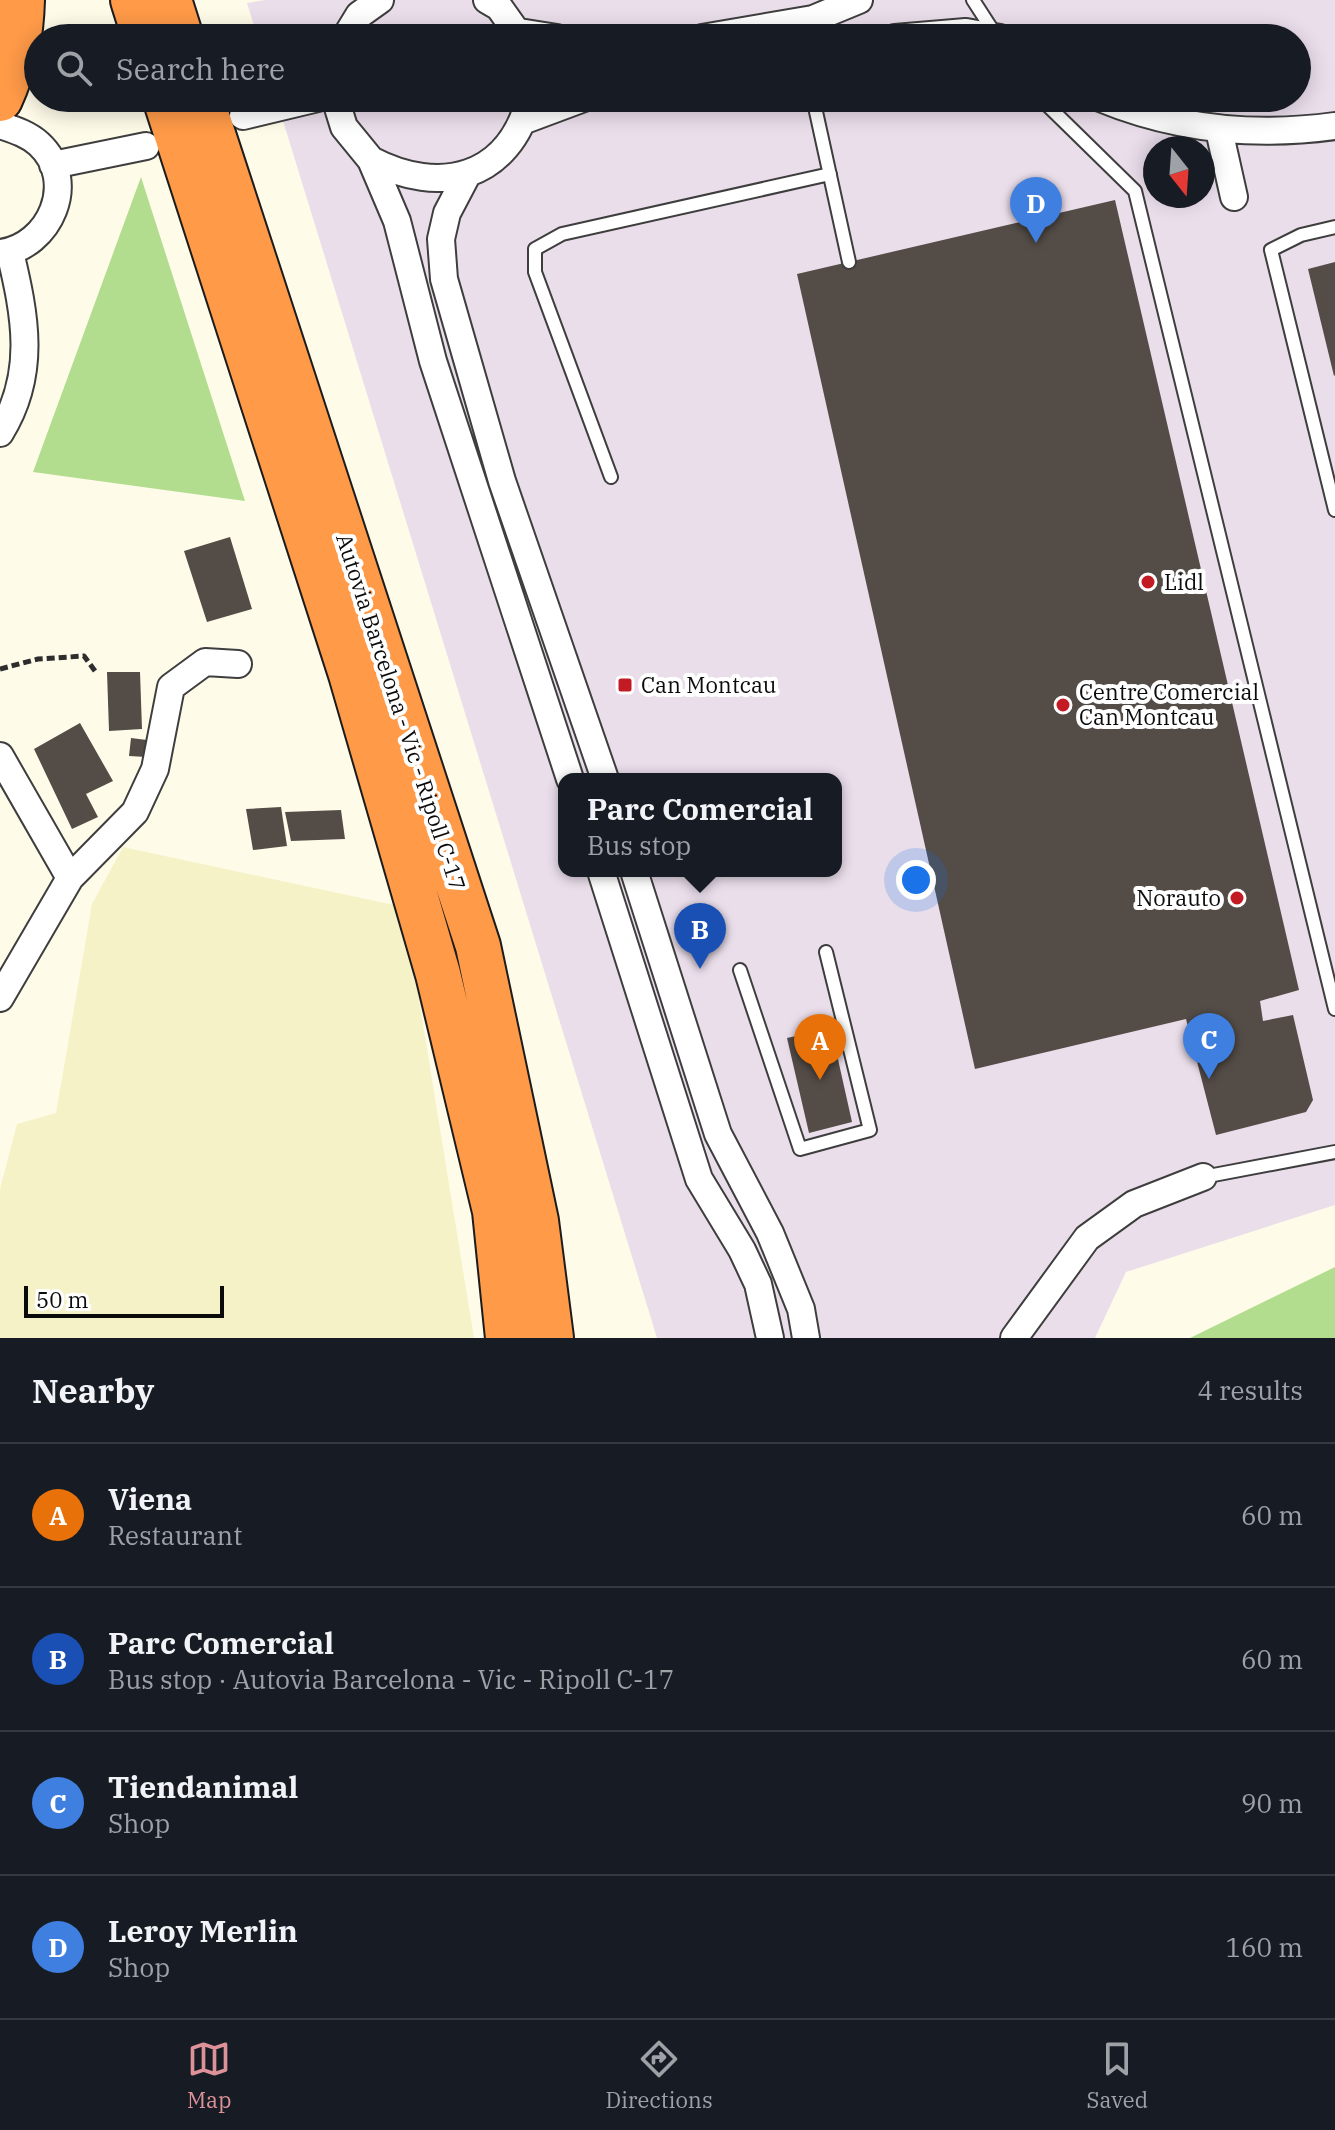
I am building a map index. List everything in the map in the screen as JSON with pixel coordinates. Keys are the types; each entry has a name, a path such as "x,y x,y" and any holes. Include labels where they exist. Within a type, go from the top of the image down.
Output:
{"highway":[{"path":"0,99 11,74 21,32 22,0"},
{"path":"133,0 141,24"},
{"path":"169,0 177,24"},
{"name":"Autovia Barcelona - Vic - Ripoll C-17","path":"170,112 351,674 438,974 495,1211 508,1338"},
{"name":"Autovia Barcelona - Vic - Ripoll C-17","path":"206,112 478,946 536,1221 551,1338"}],"street":[{"path":"354,24 359,15 380,0"},
{"path":"487,0 499,7 512,24"},
{"path":"784,24 813,19 859,0"},
{"path":"243,116 260,112"},
{"path":"339,112 344,127 371,160 397,221 433,361 568,773"},
{"path":"371,160 401,175 423,179 467,175 491,162 511,143 526,112"},
{"path":"1139,112 1167,122 1219,130 1335,126"},
{"path":"0,125 22,132 41,146 53,165 58,186 55,208 46,228 30,243 5,253 26,318 26,351 18,390 0,433"},
{"path":"1219,130 1234,197"},
{"path":"53,165 146,146"},
{"path":"467,175 447,213 441,239 444,279 502,481 603,773"},
{"path":"0,998 70,878 135,812 155,769 171,687 205,662 238,664"},
{"path":"0,756 70,878"},
{"path":"603,877 699,1179 758,1284 770,1338"},
{"path":"636,877 714,1123 775,1245 801,1309 806,1338"},
{"path":"1014,1338 1087,1238 1134,1204 1203,1177"}],"lane":[{"path":"973,0 990,24"},
{"path":"816,112 849,262"},
{"path":"1054,112 1135,191 1335,1009"},
{"path":"611,477 535,272 535,249 562,234 830,174"},
{"path":"1335,227 1301,235 1271,250 1335,510"},
{"path":"740,970 800,1149 870,1130 826,952"},
{"path":"1203,1177 1335,1152"}],"path":[{"path":"0,669 38,659 84,656 95,671"}],"shaded area":[{"path":"265,0 1335,0 1335,1205 1126,1272 1095,1338 657,1338 280,112 1311,112 1311,24 254,24 247,3"},
{"path":"123,847 394,905 411,950 474,1338 0,1338 0,1189 17,1124 56,1113 92,904"}],"green space":[{"path":"141,177 245,501 33,472"},
{"path":"1335,1267 1335,1338 1190,1338"}],"building":[{"name":"Centre Comercial Can Montcau","path":"1115,200 1299,990 1260,1001 1263,1021 1293,1015 1313,1100 1306,1112 1216,1135 1186,1019 975,1069 797,274"},
{"path":"1335,262 1335,375 1334,376 1308,269"},
{"path":"230,537 252,609 207,622 184,551"},
{"path":"107,672 140,672 142,729 109,731"},
{"path":"80,723 113,781 86,794 98,817 72,829 34,749"},
{"path":"131,738 147,740 146,757 129,756"},
{"path":"281,807 287,846 253,850 246,809"},
{"path":"341,810 345,839 291,841 285,812"},
{"path":"831,1028 852,1122 809,1133 787,1038"}],"place":[{"name":"Leroy Merlin","path":"1036,243"},
{"name":"Lidl","path":"1148,582"},
{"name":"Can Montcau","path":"625,685"},
{"name":"Centre Comercial Can Montcau","path":"1063,705"},
{"name":"Norauto","path":"1237,898"},
{"name":"Parc Comercial","path":"700,969"},
{"name":"Tiendanimal","path":"1209,1079"},
{"name":"Viena","path":"820,1080"}]}
